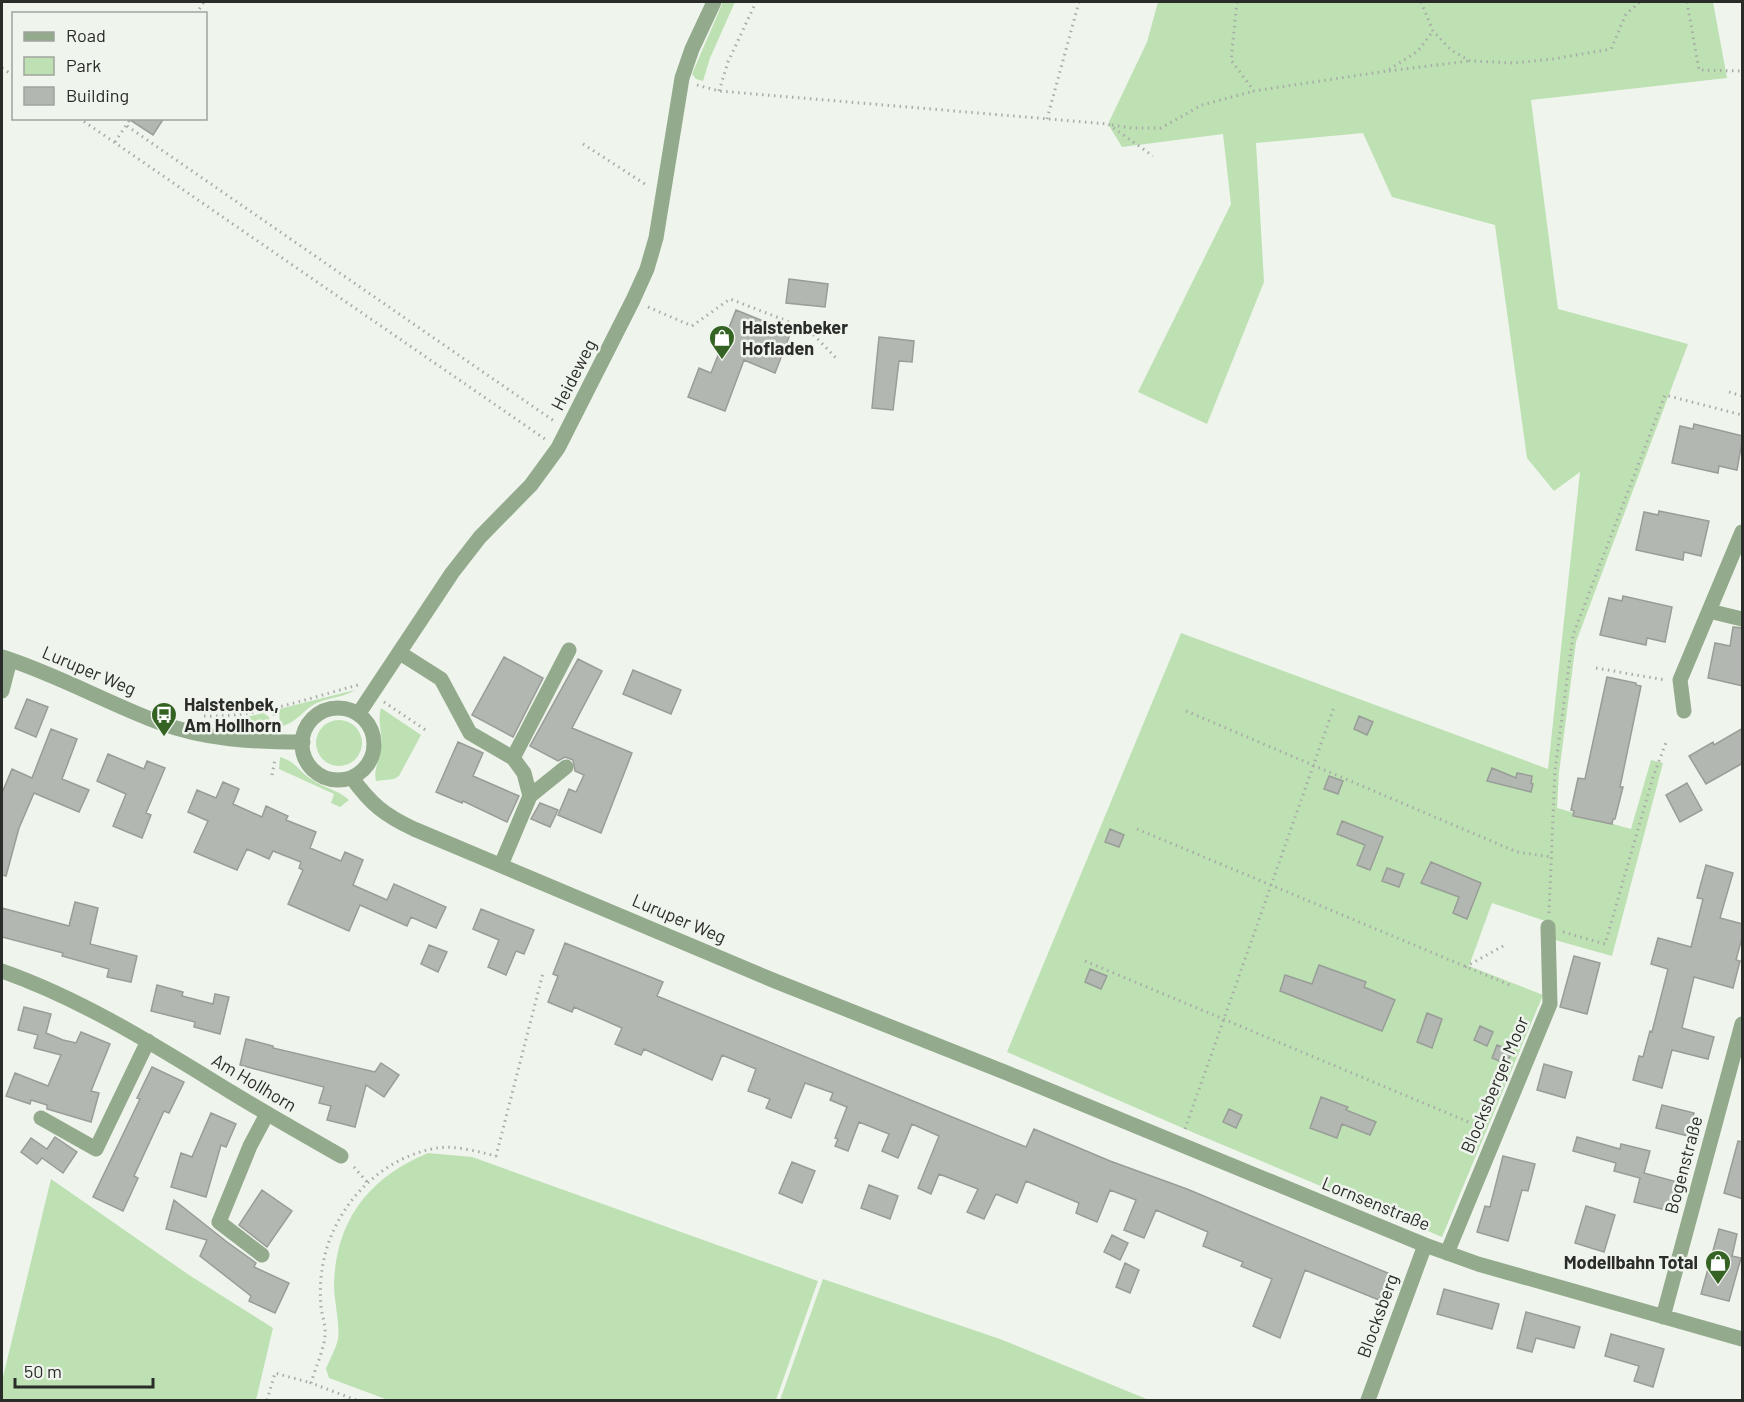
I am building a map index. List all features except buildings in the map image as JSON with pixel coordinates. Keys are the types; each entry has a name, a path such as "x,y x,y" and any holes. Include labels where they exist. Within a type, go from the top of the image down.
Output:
{"street":[{"name":"Heideweg","path":"359,713 452,573 480,537 531,485 558,448 633,300 647,269 656,238 665,190 674,115 682,78 714,2"},
{"path":"1684,711 1680,680 1743,532"},
{"path":"1709,611 1743,619"},
{"path":"513,758 569,650"},
{"path":"400,653 441,679 470,733 513,758 524,773 530,796"},
{"path":"2,691 6,659"},
{"name":"Luruper Weg","path":"6,659 159,723 229,739 303,742"},
{"path":"337,707 349,708 359,713 368,723 373,735 374,748 367,766 352,778 340,781 315,773 308,764 303,742 306,729 313,717 323,710 337,707"},
{"path":"501,865 530,796 566,767"},
{"name":"Luruper Weg","path":"352,778 368,800 392,818 775,981 1007,1073"},
{"name":"Blocksberger Moor","path":"1447,1253 1550,1004 1548,927"},
{"name":"Am Hollhorn","path":"2,971 69,997 148,1041 341,1156"},
{"name":"Bogenstraße","path":"1663,1317 1739,1048 1743,1024"},
{"path":"40,1118 96,1149 148,1041"},
{"name":"Lornsenstraße","path":"1007,1073 1447,1253 1743,1339"},
{"path":"262,1255 219,1222 250,1146 267,1114"},
{"name":"Blocksberg","path":"1368,1401 1425,1245"}],"path":[{"path":"719,91 728,62 756,2"},
{"path":"1047,119 1079,2"},
{"path":"1237,2 1231,60 1254,91"},
{"path":"1421,2 1433,31 1451,50 1470,61"},
{"path":"682,78 705,88 719,91 1108,124 1132,128 1161,128 1202,105 1254,91 1470,61 1514,63 1611,49 1626,14 1640,2"},
{"path":"1687,2 1699,69 1743,71"},
{"path":"1387,71 1418,51 1433,31"},
{"path":"82,120 558,448"},
{"path":"115,142 130,120"},
{"path":"1108,124 1153,156"},
{"path":"127,126 568,430"},
{"path":"583,144 644,185 665,190"},
{"path":"633,300 692,326 730,299 808,329 836,358"},
{"path":"1729,392 1743,396"},
{"path":"1667,740 1653,777 1605,944 1548,927 1555,770 1573,635 1665,395 1743,415"},
{"path":"1596,668 1661,681 1680,680"},
{"path":"195,715 225,717 274,708 359,685"},
{"path":"384,702 428,731"},
{"path":"1184,1131 1334,707"},
{"path":"274,708 276,728"},
{"path":"1186,711 1517,852 1551,857"},
{"path":"272,775 276,757"},
{"path":"1137,829 1512,986"},
{"path":"1465,966 1505,945"},
{"path":"1085,962 1496,1133"},
{"path":"311,1383 326,1336 321,1305 322,1271 329,1238 344,1209 367,1182 411,1155 439,1147 496,1156 543,973"},
{"path":"341,1156 367,1182"},
{"path":"267,1401 274,1373 311,1383 356,1401"}],"green space":[{"path":"723,2 735,2 710,58 703,81 696,79 692,74"},
{"path":"1158,2 1713,2 1727,78 1531,100 1558,309 1688,344 1576,642 1559,773 1557,808 1631,829 1651,760 1663,763 1612,956 1555,940 1554,924 1492,903 1469,966 1543,995 1442,1237 1007,1052 1181,633 1548,769 1580,472 1554,491 1527,458 1495,225 1392,197 1363,133 1256,143 1264,282 1207,424 1138,392 1231,204 1223,134 1122,147 1108,124 1147,42"},
{"path":"355,690 346,695 317,703 292,722 280,727 279,709"},
{"path":"381,708 421,735 399,776 394,779 376,781 375,772 381,742"},
{"path":"263,713 269,717 270,728 217,727 217,724"},
{"path":"344,720 356,726 361,734 361,752 356,760 348,765 334,766 322,760 317,752 316,738 322,726 330,721"},
{"path":"280,757 290,761 316,782 340,793 349,800 340,807 331,803 334,794 279,769"},
{"path":"428,1153 472,1157 818,1281 776,1400 388,1400 329,1378 326,1369 337,1343 338,1333 334,1284 336,1261 341,1239 349,1220 373,1188 389,1174"},
{"path":"51,1179 189,1275 273,1328 256,1400 2,1400 2,1381"},
{"path":"823,1279 1000,1339 1149,1400 780,1400"}],"place":[{"name":"Halstenbeker Hofladen","path":"722,361"},
{"name":"Halstenbek, Am Hollhorn","path":"164,738"},
{"name":"Modellbahn Total","path":"1718,1286"}]}
